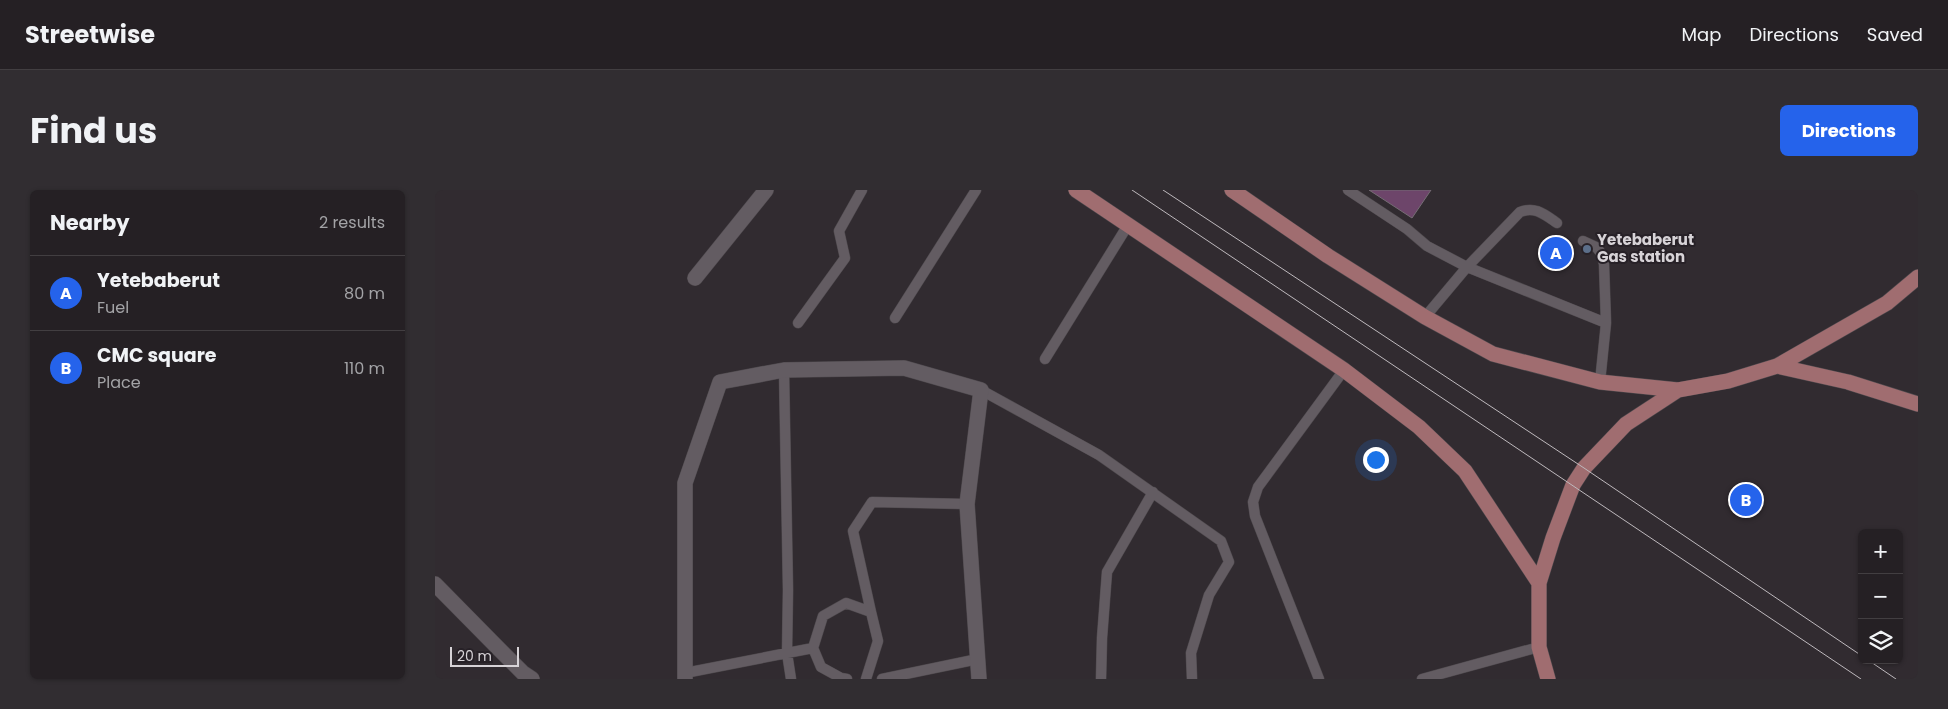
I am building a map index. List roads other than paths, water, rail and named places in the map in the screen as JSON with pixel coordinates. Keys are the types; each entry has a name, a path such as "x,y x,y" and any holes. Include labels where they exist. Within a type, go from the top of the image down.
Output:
{"main road":[{"path":"1076,190 1345,370 1419,427 1465,471 1539,583"},
{"path":"1241,193 1328,256 1425,317 1493,354 1600,382 1678,390 1728,381 1777,366 1887,303 1918,277"},
{"path":"1777,366 1848,382 1918,404"},
{"path":"1548,679 1539,646 1539,583 1553,538 1573,485 1584,468 1625,424 1678,390"}],"street":[{"path":"695,278 766,190"},
{"path":"685,676 685,483 720,382 784,370 904,368 981,390 967,504 979,679"},
{"path":"435,584 523,673 532,679"}],"lane":[{"path":"798,323 845,258 839,231 862,190"},
{"path":"895,318 976,190"},
{"path":"1348,190 1407,229 1427,246 1467,267 1606,323"},
{"path":"1425,317 1467,267 1520,212 1529,208 1541,212 1557,223"},
{"path":"1045,359 1128,225"},
{"path":"1583,240 1596,247 1601,253 1604,264 1606,323 1600,382"},
{"path":"784,370 789,590 787,653 791,679"},
{"path":"1319,679 1255,516 1253,502 1258,487 1345,370"},
{"path":"981,390 1099,455 1221,541 1229,562 1209,595 1191,653 1192,679"},
{"path":"1101,679 1107,572 1153,492"},
{"path":"866,679 878,641 853,531 872,502 967,504"},
{"path":"847,679 821,667 813,648 823,616 846,603 871,612"},
{"path":"1422,679 1539,646"},
{"path":"685,676 813,648"},
{"path":"882,679 978,659"}],"tram line":[{"path":"1132,190 1861,679"},
{"path":"1163,190 1584,468 1858,653"},
{"path":"1874,664 1896,679"}],"place":[{"name":"Yetebaberut Gas station","path":"1587,249"},
{"name":"Yetebaberut","path":"1556,253"},
{"name":"CMC square","path":"1746,500"}]}
